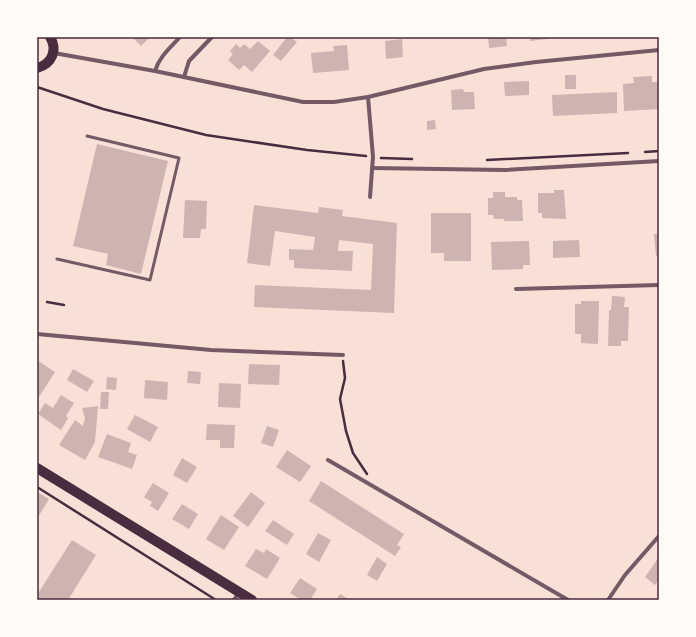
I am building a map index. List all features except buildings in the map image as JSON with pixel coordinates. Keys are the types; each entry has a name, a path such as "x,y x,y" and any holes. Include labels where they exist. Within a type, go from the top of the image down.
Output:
{"main road":[{"path":"37,68 47,63 54,53 54,47 50,37"},
{"path":"37,468 237,596 252,600"}],"street":[{"path":"155,71 157,63 162,56 180,37"},
{"path":"184,77 189,61 212,37"},
{"path":"54,53 155,71 303,102 334,102 368,97 484,69 536,62 659,50"},
{"path":"368,97 373,157 370,197"},
{"path":"372,168 505,170 659,161"},
{"path":"516,289 659,285"},
{"path":"37,334 211,350 343,355"},
{"path":"328,460 568,600"},
{"path":"608,600 625,575 659,536"}],"lane":[{"path":"57,259 150,280 178,158 87,136"}],"path":[{"path":"37,87 103,109 206,134 306,150 373,157 418,159"},
{"path":"639,152 659,151"},
{"path":"486,160 632,153"},
{"path":"47,302 64,305"},
{"path":"343,355 345,378 340,399 346,432 353,453 364,468 374,486"},
{"path":"37,487 216,600"}]}
